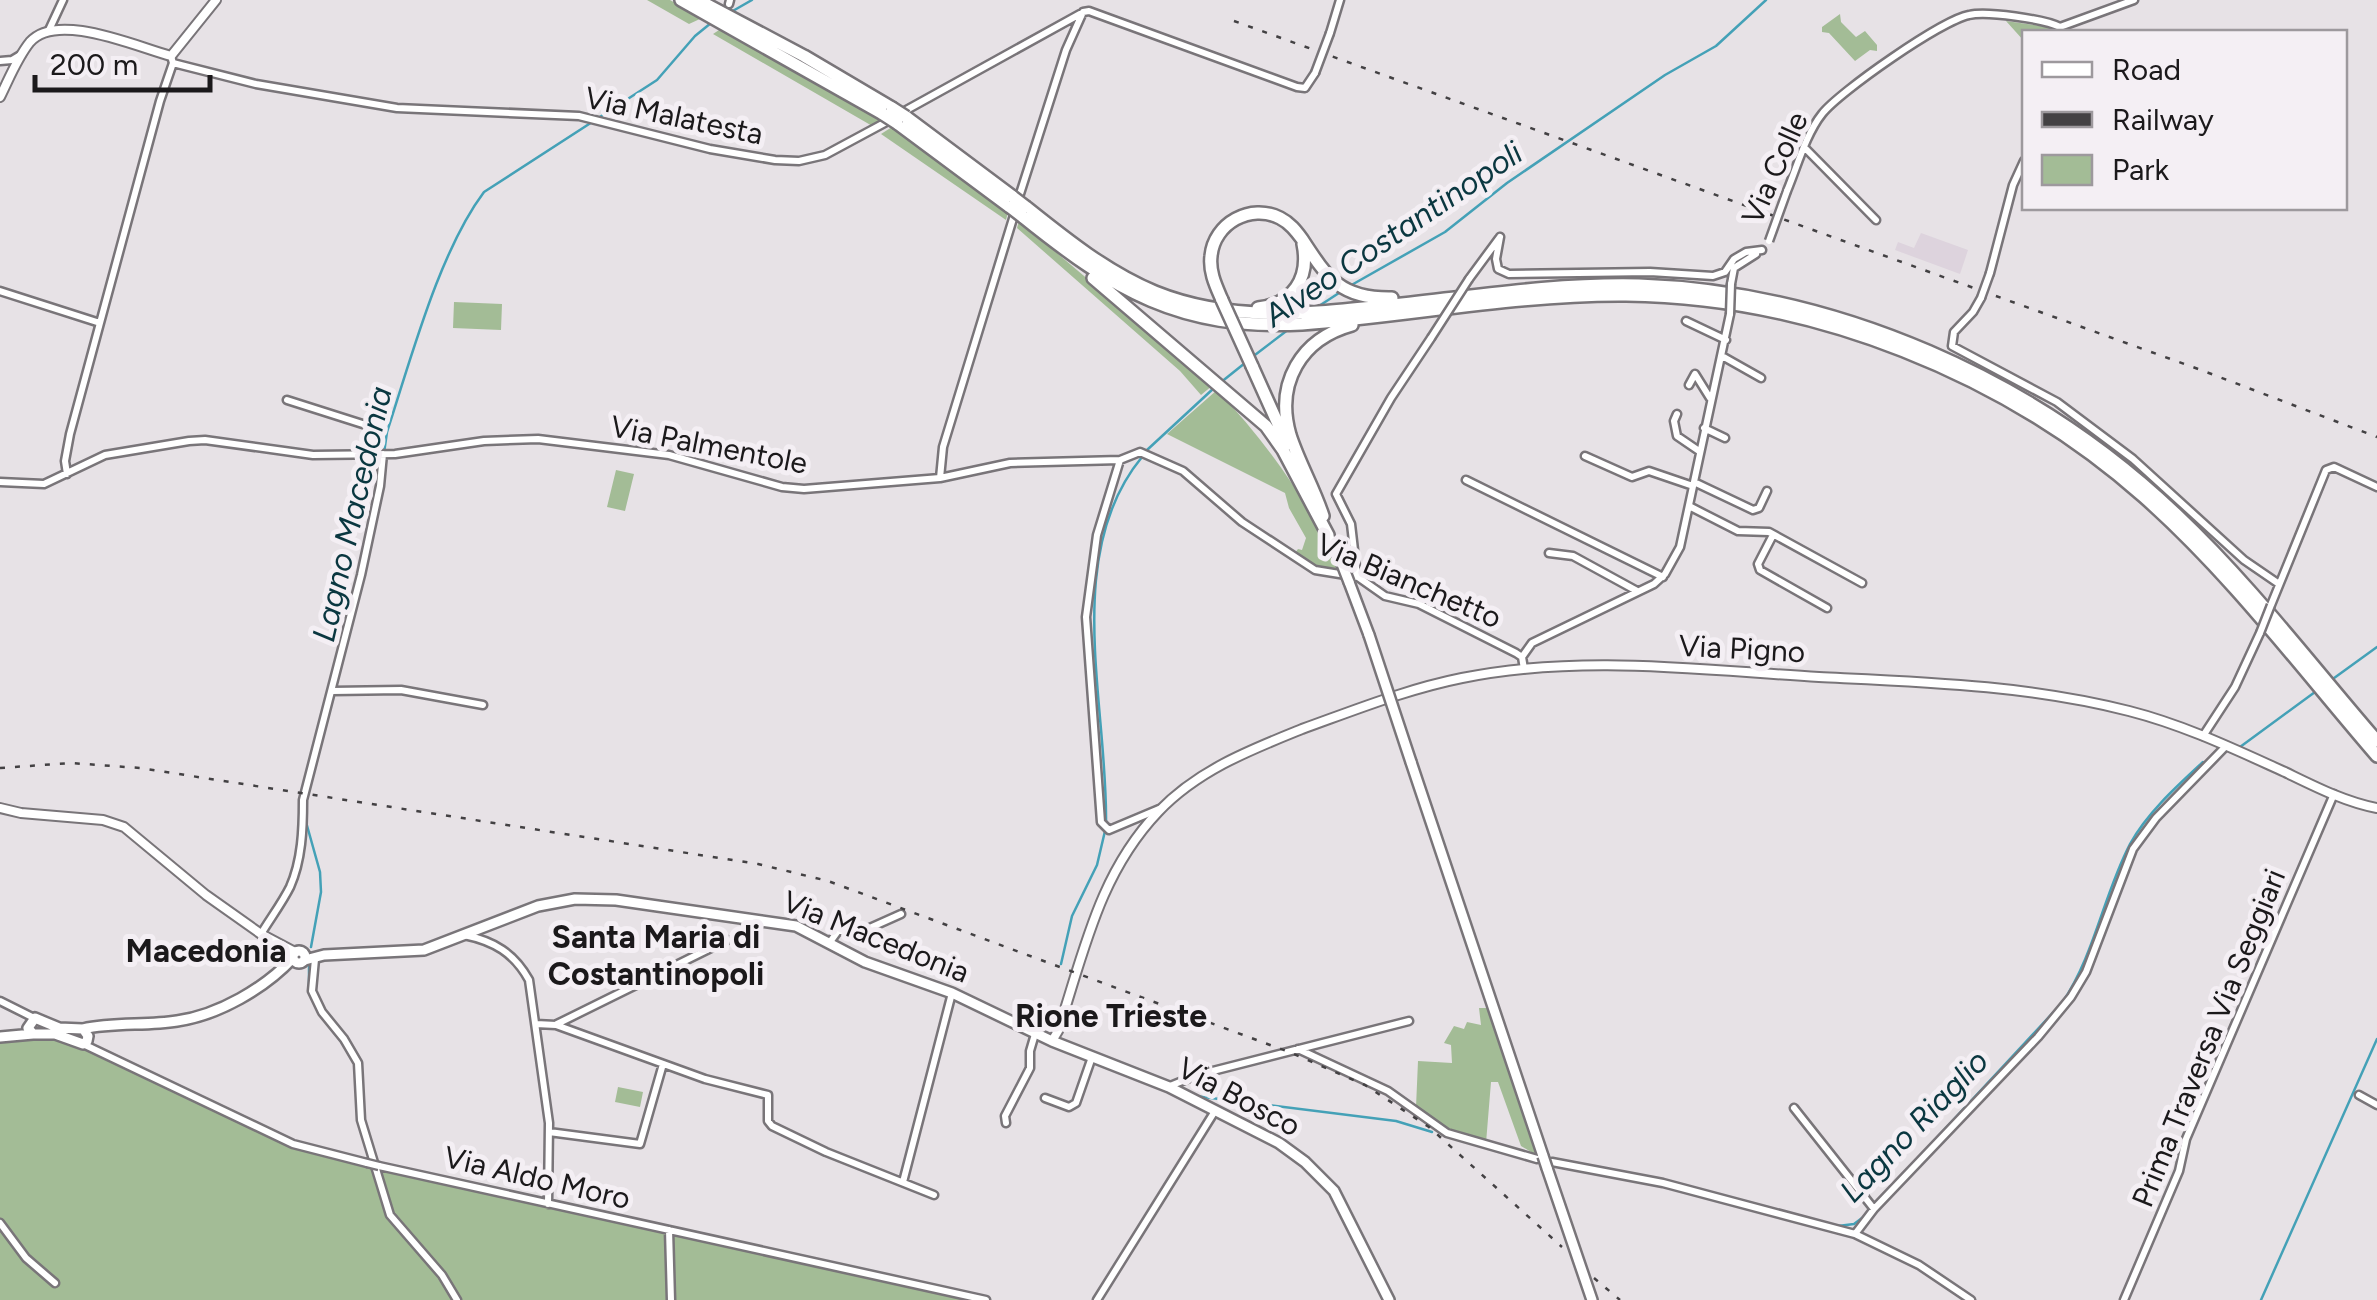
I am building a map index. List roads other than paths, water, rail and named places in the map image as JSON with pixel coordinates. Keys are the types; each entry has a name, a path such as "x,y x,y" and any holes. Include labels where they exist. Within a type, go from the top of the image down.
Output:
{"highway":[{"path":"681,0 708,10 888,111 1012,202 1086,272 1224,388 1277,440 1328,535"},
{"path":"698,0 708,10"},
{"path":"1024,212 1103,264 1158,293 1215,309 1300,319 1613,295 1711,301 1800,319 1918,357 1985,388 2090,454 2173,524 2377,756"},
{"path":"1328,535 1213,278 1210,256 1218,235 1234,220 1256,213 1268,214 1290,224 1322,271 1344,290 1378,298 1467,297"},
{"path":"1158,293 1236,307 1270,306 1289,297 1302,280 1302,240"},
{"path":"1057,244 1115,285 1155,304 1214,320 1280,325 1322,312 1622,285 1712,292 1784,306 1921,348 1990,380 2070,428 2152,491 2226,566 2377,742"},
{"path":"1328,535 1286,417 1286,390 1302,355 1319,339 1353,325 1483,305"}],"main road":[{"path":"1328,535 1353,580 1592,1300"},
{"name":"Via Macedonia","path":"305,957 424,950 550,902 601,898 796,926 866,962 952,993 1052,1042"},
{"path":"31,1026 55,1034 86,1036 100,1028 180,1021 238,999 305,957"},
{"path":"0,1037 18,1035 31,1026 59,1028 86,1036"},
{"name":"Via Bosco","path":"1052,1042 1169,1087 1296,1154 1334,1191 1388,1300"}],"street":[{"path":"0,97 31,42 49,30 62,0"},
{"path":"67,474 70,434 172,60 216,0"},
{"path":"940,478 943,447 984,307 1080,14 1088,12 1305,88 1315,73 1340,0"},
{"name":"Via Colle","path":"1663,577 1680,547 1726,340 1734,268 1762,250 1769,240 1818,118 1908,49 1954,20 1976,14 2048,22 2061,30 2134,0"},
{"name":"Via Malatesta","path":"172,60 256,84 397,108 579,116 710,149 798,162 846,144 1080,14"},
{"path":"49,30 78,31 172,60"},
{"path":"0,61 23,53"},
{"path":"1806,148 1876,220"},
{"path":"2022,165 1981,298 1954,332 1952,346 2057,402 2133,459 2244,560 2279,584"},
{"path":"1353,580 1351,524 1335,492 1391,398 1500,237 1496,264 1503,273 1510,274 1636,272 1713,276 1725,272 1734,258 1762,250"},
{"path":"0,291 100,323"},
{"path":"1686,321 1726,340"},
{"path":"1722,356 1761,378"},
{"path":"1688,385 1696,374 1710,400"},
{"path":"287,400 372,427 369,454"},
{"path":"1677,414 1677,436 1700,451"},
{"path":"1704,428 1725,438"},
{"name":"Via Palmentole","path":"0,482 38,485 104,455 189,441 313,455 383,454 538,438 670,454 793,489 940,478"},
{"name":"Via Bianchetto","path":"940,478 1010,463 1120,460 1140,452 1150,454 1183,471 1242,522 1316,570 1353,580 1385,596 1420,604 1522,657 1524,669"},
{"path":"260,934 291,885 304,830 303,800 376,505 383,454"},
{"path":"1586,456 1632,477 1649,471 1694,484 1753,510 1759,508 1767,492"},
{"name":"Via Pigno","path":"1120,460 1097,535 1086,617 1101,822 1105,831 1160,809"},
{"path":"2203,736 2235,687 2329,467 2377,486"},
{"path":"1466,480 1663,577"},
{"path":"1689,506 1738,531 1760,530 1773,535 1862,584"},
{"path":"1773,535 1758,568 1827,608"},
{"path":"1549,553 1573,556 1638,592"},
{"path":"1522,657 1532,642 1663,577"},
{"name":"Via Pigno","path":"1052,1042 1114,870 1160,809 1214,768 1273,741 1425,687 1524,669 1633,666 2016,689 2126,710 2203,736 2334,794 2377,808"},
{"path":"332,692 400,690 483,705"},
{"path":"1855,1234 1874,1209 2038,1037 2070,997 2086,972 2133,849 2156,818 2226,746"},
{"name":"Prima Traversa Via Seggiari","path":"2124,1300 2175,1182 2186,1139 2334,794"},
{"name":"Via Macedonia","path":"0,808 103,820 132,830 185,880 260,934 305,957"},
{"path":"830,942 838,931 864,931 901,914"},
{"path":"464,935 494,944 519,963 529,980 549,1132 548,1204"},
{"path":"556,1024 727,940"},
{"path":"305,957 312,991 322,1012 358,1063 361,1120 390,1215 442,1275 457,1300"},
{"path":"903,1182 952,993"},
{"path":"0,1000 22,1012 31,1026"},
{"path":"1169,1087 1197,1075 1408,1021"},
{"path":"536,1024 556,1024 705,1079 768,1095 768,1121 772,1126 826,1152 934,1194"},
{"path":"1006,1123 1005,1116 1030,1068 1035,1034"},
{"name":"Via Aldo Moro","path":"86,1036 96,1049 293,1144 981,1299"},
{"path":"1298,1049 1377,1085 1447,1133 1492,1148 1663,1183 1855,1234 1919,1266 1970,1300"},
{"path":"1045,1098 1069,1107 1076,1103 1092,1057"},
{"path":"549,1132 640,1144 663,1064"},
{"path":"2359,1095 2377,1105"},
{"path":"1794,1108 1874,1209"},
{"path":"1097,1300 1215,1111"},
{"path":"0,1223 26,1258 55,1283"},
{"path":"669,1230 671,1300"}],"waterway":[{"name":"Lagno Macedonia","path":"731,12 752,0"},
{"name":"Alveo Costantinopoli","path":"1348,287 1445,232 1507,183 1665,75 1716,46 1766,0"},
{"name":"Lagno Macedonia","path":"384,453 387,432 440,275 484,192 657,80 711,23"},
{"name":"Alveo Costantinopoli","path":"1319,306 1342,291"},
{"name":"Alveo Costantinopoli","path":"1251,358 1289,329"},
{"name":"Alveo Costantinopoli","path":"1220,383 1245,363"},
{"name":"Alveo Costantinopoli","path":"1147,450 1214,388"},
{"name":"Alveo Costantinopoli","path":"1106,823 1094,633 1096,585 1102,539 1117,496 1142,457"},
{"name":"Lagno Macedonia","path":"318,756 351,628"},
{"name":"Lagno Riaglio","path":"2330,681 2377,647"},
{"name":"Lagno Riaglio","path":"2240,747 2315,692"},
{"name":"Lagno Riaglio","path":"1905,1172 2062,1003 2083,965 2130,844 2154,811 2203,762"},
{"name":"Lagno Macedonia","path":"306,822 320,872 321,892 311,947"},
{"name":"Alveo Costantinopoli","path":"1061,964 1072,916 1097,865 1105,831"},
{"path":"309,965 309,991"},
{"path":"321,1016 344,1045"},
{"path":"2261,1300 2377,1039"},
{"path":"356,1085 358,1117"},
{"name":"Lagno Riaglio","path":"1195,1096 1396,1121 1432,1132"},
{"path":"372,1168 380,1194"},
{"name":"Lagno Riaglio","path":"1615,1171 1646,1177"},
{"name":"Lagno Riaglio","path":"1838,1226 1854,1224 1866,1215"}],"railway":[{"path":"1234,21 2377,437"},
{"path":"0,768 71,763 140,768 758,864 828,881 1289,1052 1365,1085 1429,1127 1562,1247"},
{"path":"1594,1278 1620,1300"}],"district":[{"name":"Macedonia","path":"206,951"},
{"name":"Santa Maria di Costantinopoli","path":"656,956"},
{"name":"Rione Trieste","path":"1111,1016"}]}
